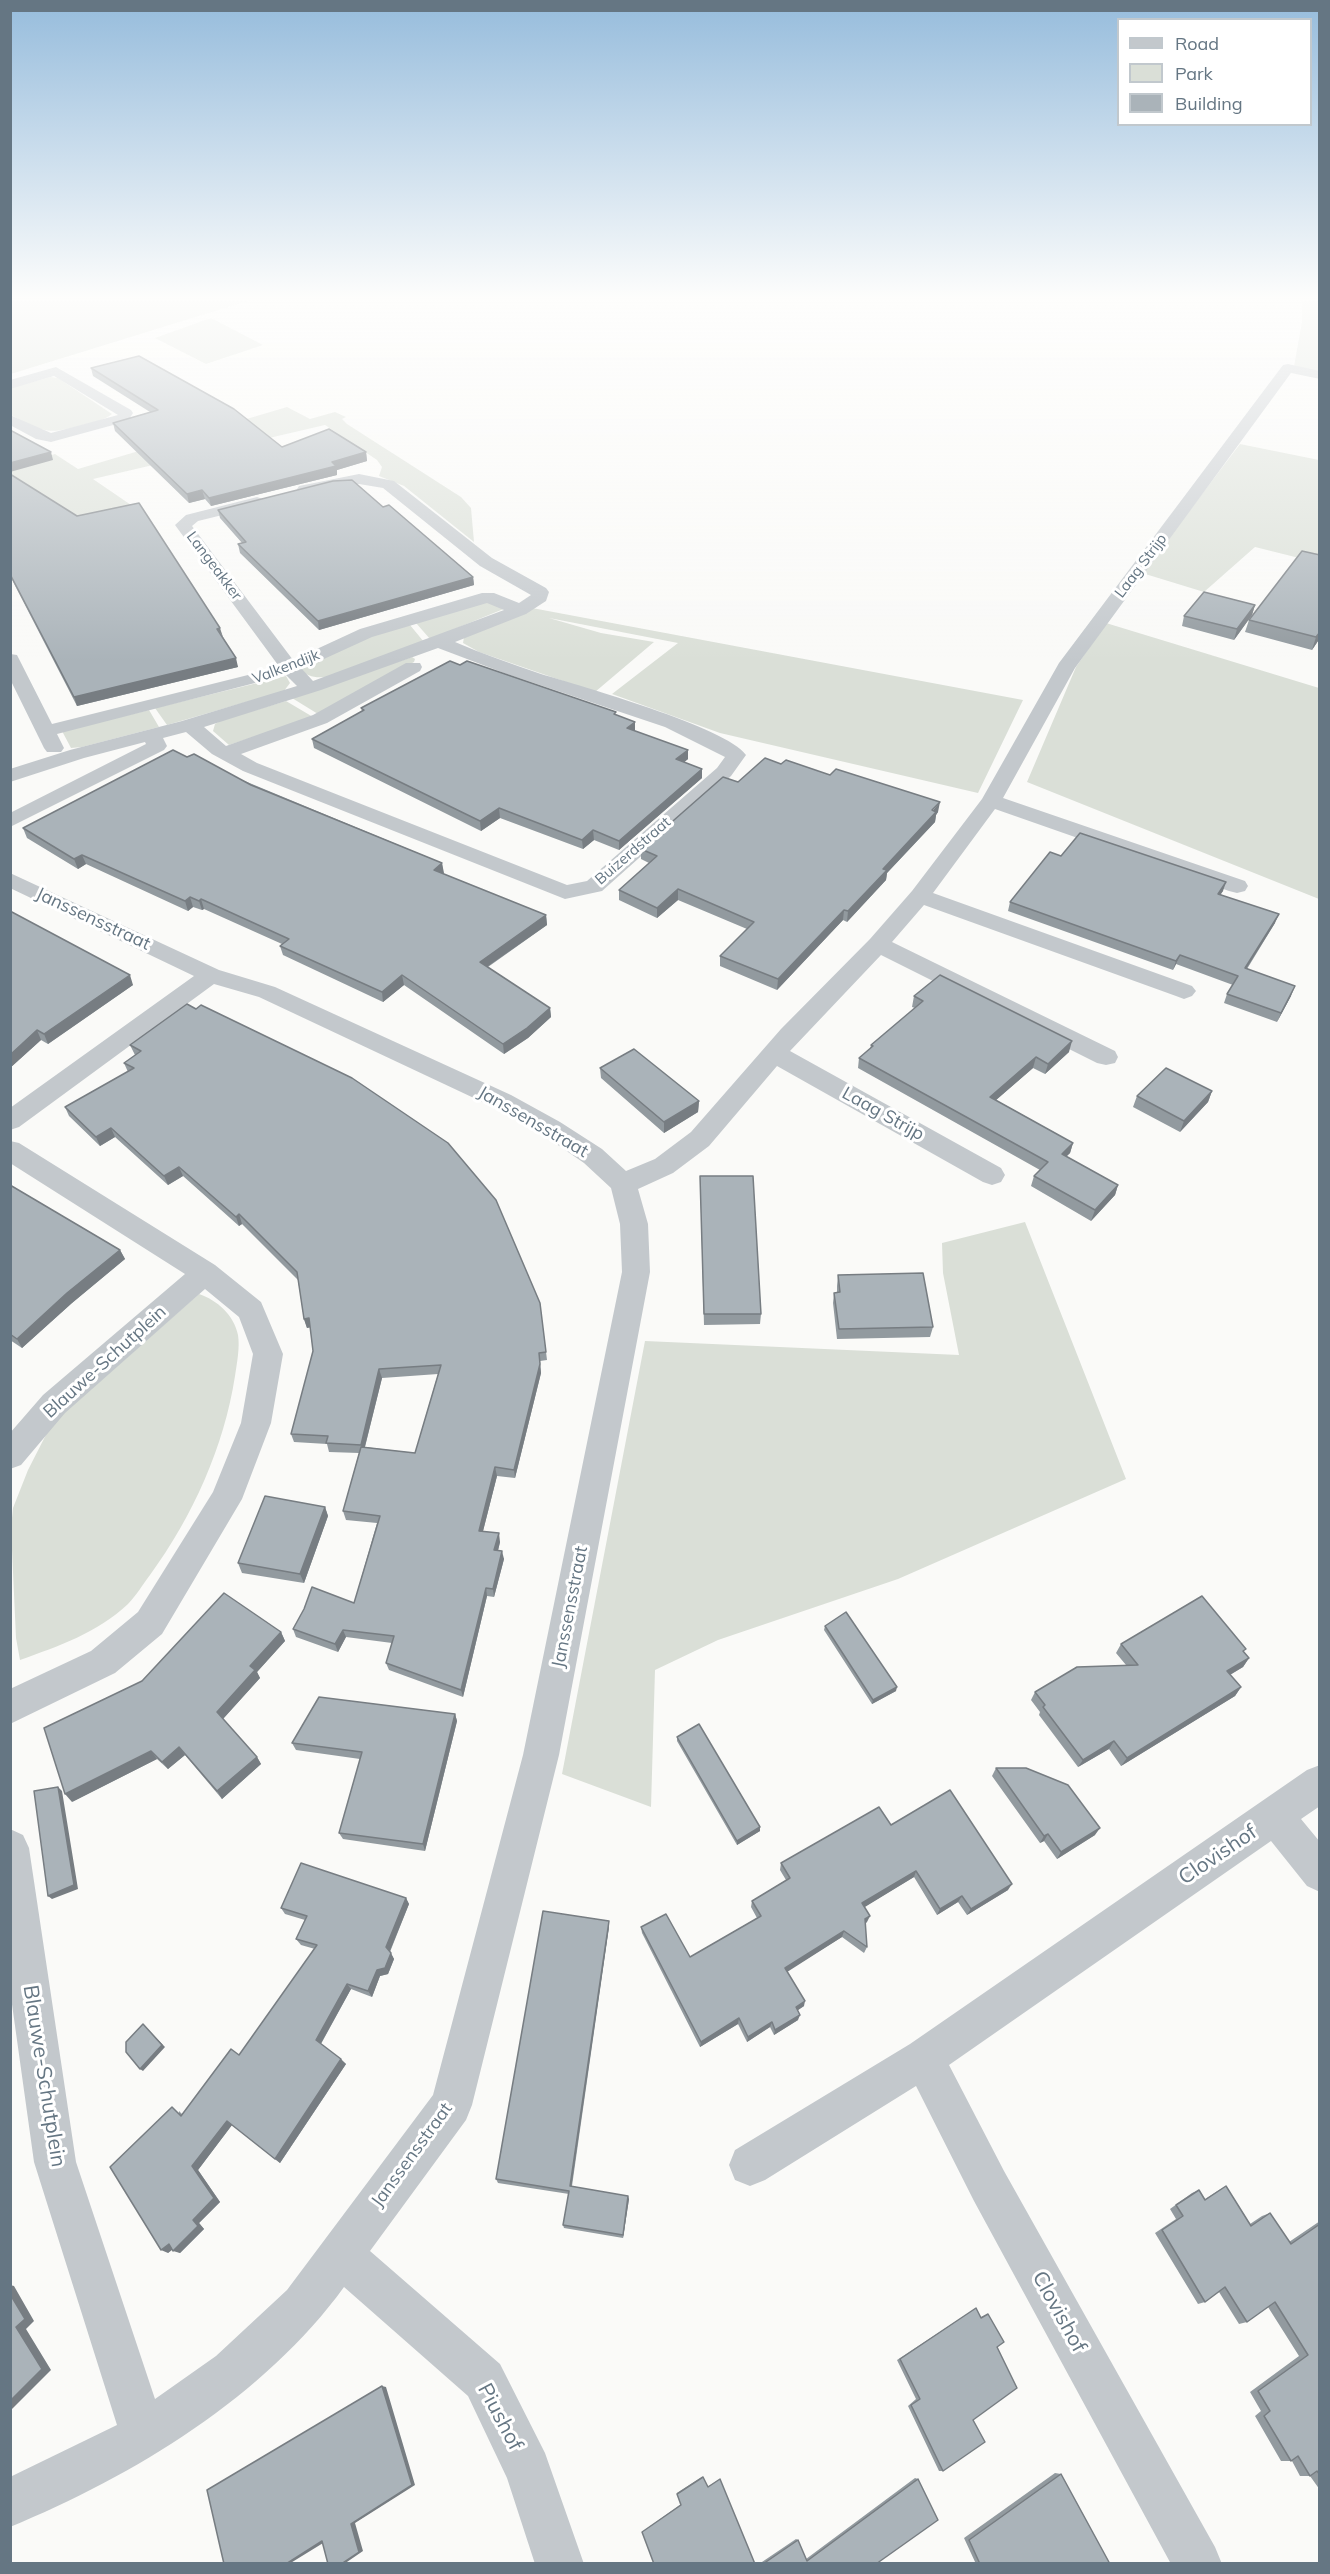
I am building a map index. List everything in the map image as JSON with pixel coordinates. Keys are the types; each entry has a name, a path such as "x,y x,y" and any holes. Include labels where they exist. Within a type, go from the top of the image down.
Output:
{"street":[{"path":"14,421 41,436 51,438 112,421"},
{"name":"Laag Strijp","path":"622,1185 664,1166 700,1139 774,1053 878,944 920,896 991,801 1066,667 1249,421"},
{"name":"Langeakker","path":"309,688 290,668 183,525 192,518 346,480 369,480 391,486 486,562 540,592 540,597 521,609"},
{"name":"Valkendijk","path":"46,731 267,676 290,668 366,633 488,597 521,609"},
{"name":"Valkendijk","path":"10,776 59,758 190,725 309,688 440,642 521,609"},
{"name":"Buizerdstraat","path":"190,725 224,753 250,767 565,892 594,886 724,772 736,754 722,745 656,718 475,657 440,642"},
{"path":"224,753 306,725 338,709 424,661 423,657 414,651"},
{"path":"10,659 59,758"},
{"path":"10,821 157,746 153,734"},
{"path":"991,801 1236,886"},
{"name":"Janssensstraat","path":"10,879 211,975 267,992 502,1101 551,1128 592,1155 622,1185 634,1224 636,1272 541,1755 451,2105 303,2306 240,2365 144,2436 10,2503"},
{"path":"920,896 1184,991"},
{"path":"878,944 1106,1058"},
{"path":"10,1121 211,975"},
{"name":"Laag Strijp","path":"774,1053 992,1175"},
{"path":"10,1150 205,1273 251,1310 268,1354 256,1423 226,1499 150,1623 103,1662 10,1707"},
{"name":"Blauwe-Schutplein","path":"10,1456 54,1404 205,1273"},
{"name":"Clovishof","path":"750,2165 924,2058 1320,1783"},
{"name":"Clovishof","path":"1275,1816 1320,1873"},
{"name":"Blauwe-Schutplein","path":"10,1848 55,2162 144,2436"},
{"name":"Clovishof","path":"924,2058 989,2186 1198,2564"},
{"name":"Piushof","path":"340,2254 484,2380 528,2470 560,2564"}],"green space":[{"path":"23,421 98,421 55,431 32,426"},
{"path":"239,421 344,421 461,497 471,508 474,542 404,486 379,476 382,467 377,460 325,425 93,479 134,507 68,520 11,481 11,467 55,454 78,469"},
{"path":"1240,444 1319,460 1319,563 1255,547 1204,592 1142,573"},
{"path":"487,602 506,608 430,639 416,623"},
{"path":"532,608 1023,700 978,793 720,733 612,694 678,643 549,618 601,633 654,642 595,692 479,652 463,643 464,637"},
{"path":"1106,623 1319,688 1319,899 1027,782 1076,667"},
{"path":"410,625 424,642 326,677 311,676 299,668 359,639"},
{"path":"412,657 415,659 414,662 318,714 292,698"},
{"path":"286,676 290,683 284,691 167,725 155,708"},
{"path":"286,701 313,717 229,745 213,731 215,724 222,720"},
{"path":"149,710 159,727 82,747 71,748 62,731"},
{"path":"1025,1222 1126,1479 898,1579 718,1640 655,1670 651,1807 562,1774 645,1341 959,1355 943,1273 942,1243"},
{"path":"199,1294 218,1304 229,1315 236,1328 239,1345 230,1403 223,1429 215,1455 193,1505 166,1552 128,1604 90,1631 20,1660 16,1638 11,1528 13,1508 28,1470 52,1423"}],"building":[{"path":"249,421 282,447 329,429 366,452 332,462 336,466 209,498 202,490 187,494 113,423"},
{"path":"10,430 51,452 10,463"},
{"path":"10,474 77,516 139,503 220,628 217,629 236,658 74,697 10,574"},
{"path":"352,480 383,507 389,505 473,577 318,621 238,544 246,542 218,510 333,481"},
{"path":"1302,551 1320,555 1320,632 1316,637 1249,620"},
{"path":"1204,592 1255,605 1237,629 1184,616"},
{"path":"450,661 460,665 467,661 616,712 614,714 635,722 627,728 688,750 676,759 702,769 619,841 593,830 582,840 499,808 480,821 312,739 364,710 361,708"},
{"path":"173,750 187,757 194,754 251,785 442,863 434,870 546,915 480,962 550,1008 527,1028 503,1044 402,975 382,992 280,946 289,939 201,899 199,901 190,897 185,901 82,855 74,859 23,828"},
{"path":"765,758 781,764 786,760 830,775 836,769 940,802 932,810 936,812 883,869 887,870 848,911 844,910 778,979 720,956 754,922 678,889 657,908 619,890 657,856 641,849 723,777 738,782"},
{"path":"1080,833 1226,882 1218,894 1279,914 1245,968 1295,986 1281,1013 1227,994 1238,976 1180,955 1176,961 1010,902 1050,852 1061,856"},
{"path":"10,911 130,975 44,1034 37,1030 10,1055"},
{"path":"940,975 1072,1041 1048,1064 1036,1057 990,1097 1073,1143 1062,1154 1118,1185 1095,1210 1034,1176 1048,1162 859,1058 923,1001 914,996"},
{"path":"187,1004 196,1009 201,1005 352,1078 448,1143 496,1200 540,1303 546,1352 539,1353 540,1364 514,1470 495,1467 479,1531 499,1533 494,1550 502,1551 493,1589 486,1588 461,1690 386,1663 394,1636 343,1630 335,1644 293,1629 312,1587 354,1603 380,1516 343,1511 361,1447 415,1453 441,1365 379,1369 361,1445 326,1443 328,1436 291,1434 313,1351 309,1318 304,1319 297,1272 239,1214 236,1217 179,1167 164,1176 111,1128 96,1137 65,1107 134,1068 124,1063 141,1051 130,1045"},
{"path":"634,1049 699,1101 664,1122 600,1068"},
{"path":"1166,1068 1212,1091 1184,1121 1137,1096"},
{"path":"700,1176 753,1176 761,1314 704,1314"},
{"path":"10,1185 120,1250 67,1293 17,1339 10,1334"},
{"path":"923,1273 933,1327 839,1329 834,1293 840,1292 838,1275"},
{"path":"265,1496 325,1507 300,1574 238,1563"},
{"path":"224,1593 281,1632 250,1666 255,1670 217,1712 257,1757 217,1791 179,1747 162,1762 151,1751 65,1794 44,1728 142,1681"},
{"path":"1202,1596 1246,1649 1243,1651 1249,1658 1227,1671 1241,1687 1127,1758 1114,1741 1083,1760 1043,1707 1045,1705 1035,1692 1077,1667 1138,1665 1121,1644"},
{"path":"846,1612 897,1687 873,1700 825,1626"},
{"path":"319,1697 455,1714 423,1844 339,1833 362,1752 292,1743"},
{"path":"699,1724 760,1827 737,1841 677,1737"},
{"path":"996,1768 1026,1768 1068,1785 1100,1828 1061,1852 1048,1834 1044,1836"},
{"path":"58,1787 74,1885 48,1896 34,1791"},
{"path":"950,1790 1012,1884 971,1909 962,1896 940,1909 916,1871 862,1903 870,1916 865,1919 867,1947 844,1931 785,1968 805,2001 796,2007 800,2015 775,2030 772,2022 748,2037 739,2018 701,2042 641,1927 666,1914 690,1957 761,1916 752,1901 790,1878 781,1863 879,1807 891,1825"},
{"path":"301,1863 406,1898 386,1947 391,1953 385,1968 377,1970 368,1991 347,1984 316,2040 341,2059 275,2159 227,2121 192,2166 214,2198 193,2220 198,2226 173,2251 169,2244 161,2250 110,2167 172,2107 181,2116 231,2049 239,2055 317,1945 296,1939 307,1916 281,1908"},
{"path":"543,1911 609,1921 570,2186 628,2196 623,2235 563,2225 569,2191 496,2179"},
{"path":"143,2024 162,2045 140,2069 126,2052 126,2042"},
{"path":"1226,2186 1251,2226 1270,2213 1291,2244 1320,2224 1320,2475 1317,2471 1310,2476 1298,2456 1291,2461 1264,2416 1270,2411 1258,2391 1308,2355 1275,2302 1247,2322 1225,2287 1205,2302 1162,2230 1183,2216 1176,2205 1199,2190 1205,2200"},
{"path":"10,2294 25,2319 16,2327 42,2369 10,2401"},
{"path":"976,2308 981,2318 988,2314 1004,2342 997,2347 1017,2388 973,2420 985,2442 943,2471 911,2405 920,2399 900,2359"},
{"path":"382,2386 412,2485 351,2524 359,2552 341,2564 328,2564 322,2541 286,2564 224,2564 207,2490"},
{"path":"1061,2474 1110,2564 980,2564 969,2540"},
{"path":"703,2477 708,2487 720,2479 755,2564 654,2564 642,2532 681,2505 677,2494"},
{"path":"918,2479 938,2520 876,2564 763,2564 798,2540 807,2561"}]}
